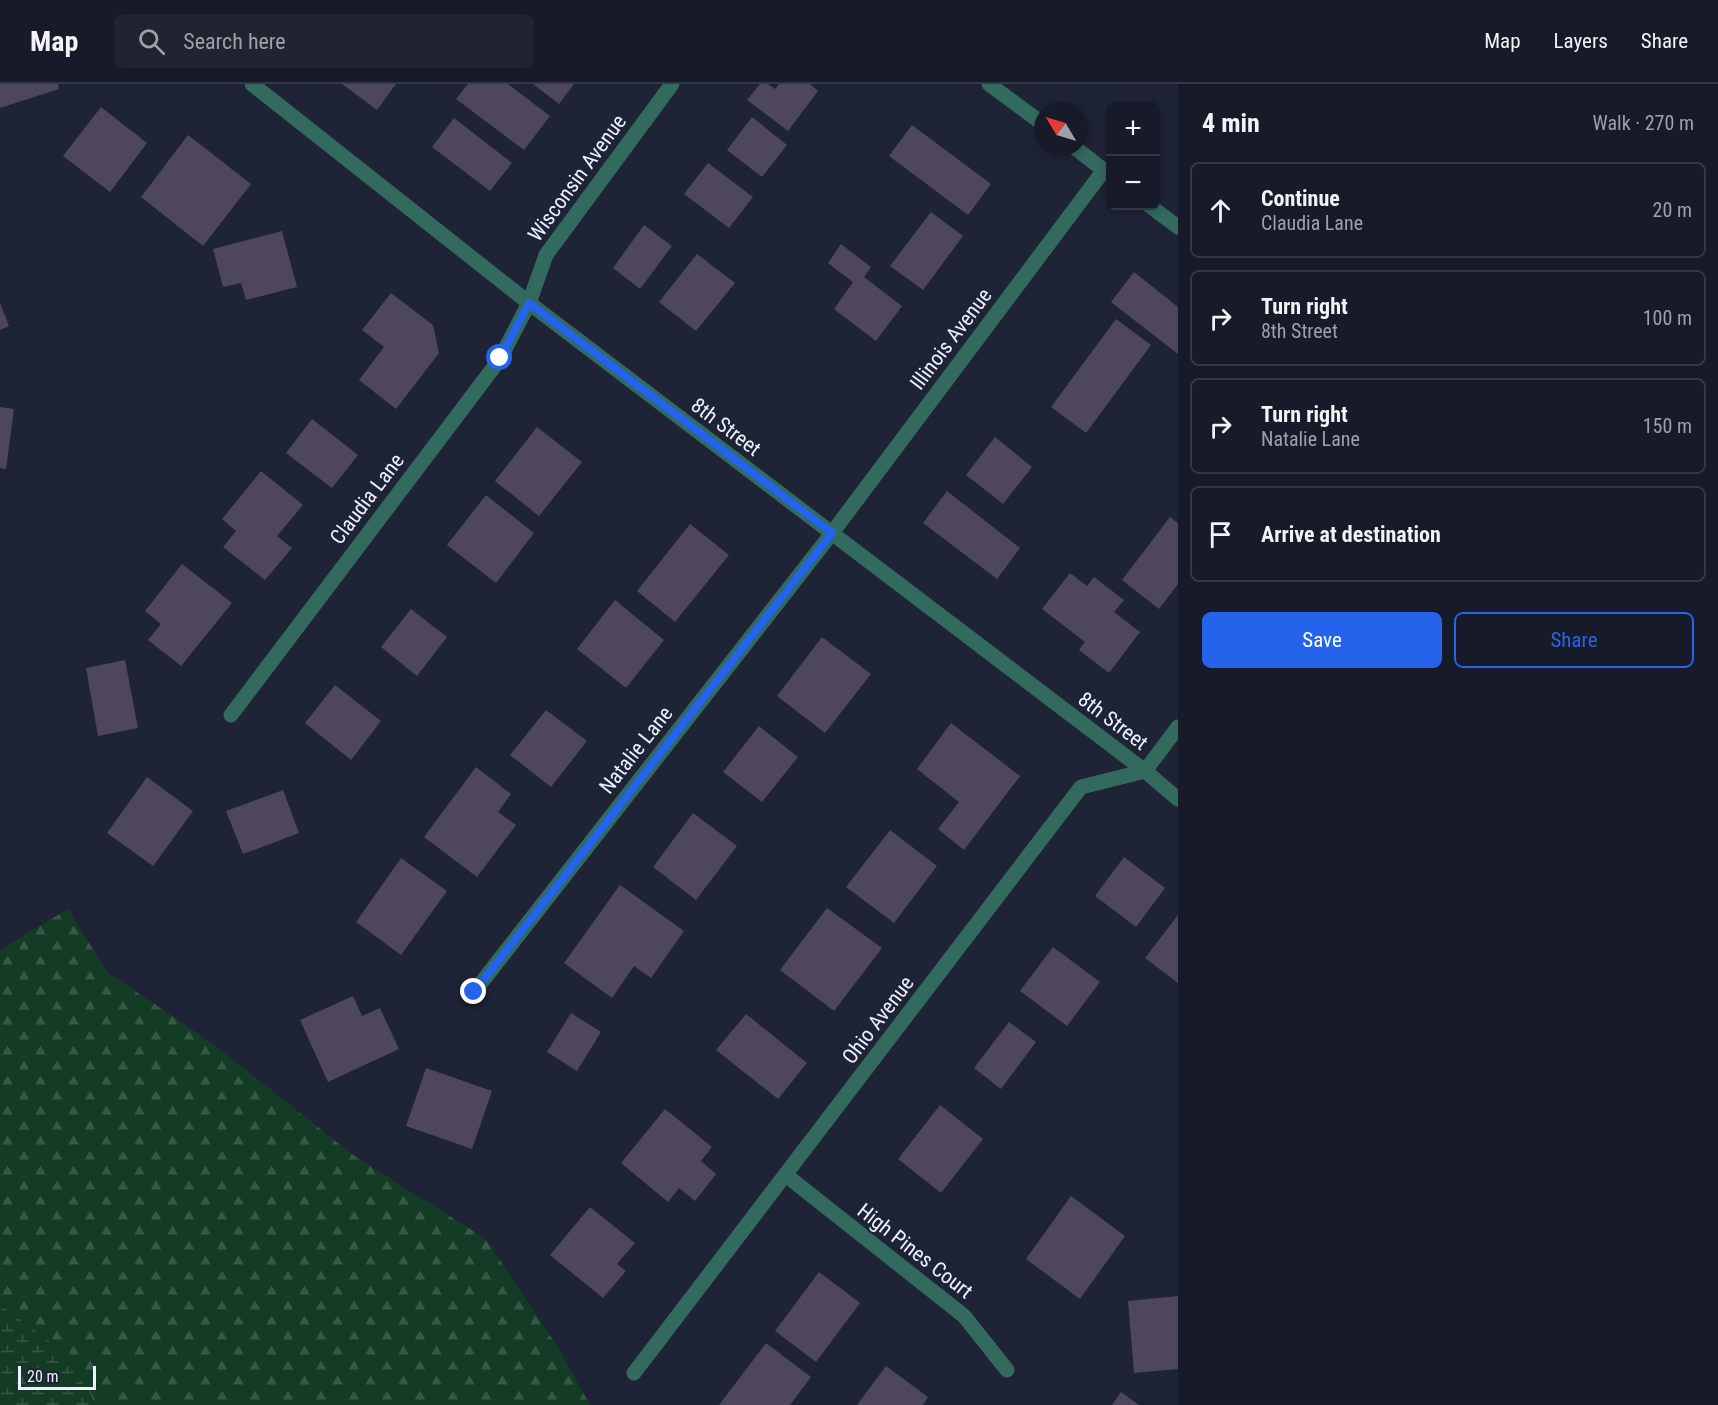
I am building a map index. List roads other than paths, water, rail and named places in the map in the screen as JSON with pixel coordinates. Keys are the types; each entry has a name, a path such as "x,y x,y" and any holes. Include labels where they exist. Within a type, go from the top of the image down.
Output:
{"street":[{"name":"8th Street","path":"252,84 529,303 1145,771 1178,799"},
{"name":"Wisconsin Avenue","path":"529,303 546,255 672,84"},
{"path":"989,84 1034,117"},
{"path":"1086,156 1106,171"},
{"name":"Illinois Avenue","path":"832,533 1106,173"},
{"path":"1155,210 1178,227"},
{"name":"Claudia Lane","path":"231,715 500,358 529,303"},
{"name":"Natalie Lane","path":"474,992 832,533"},
{"path":"1145,771 1178,727"},
{"name":"Ohio Avenue","path":"634,1373 1081,787 1145,771"},
{"name":"High Pines Court","path":"786,1176 964,1316 1007,1370"}]}
